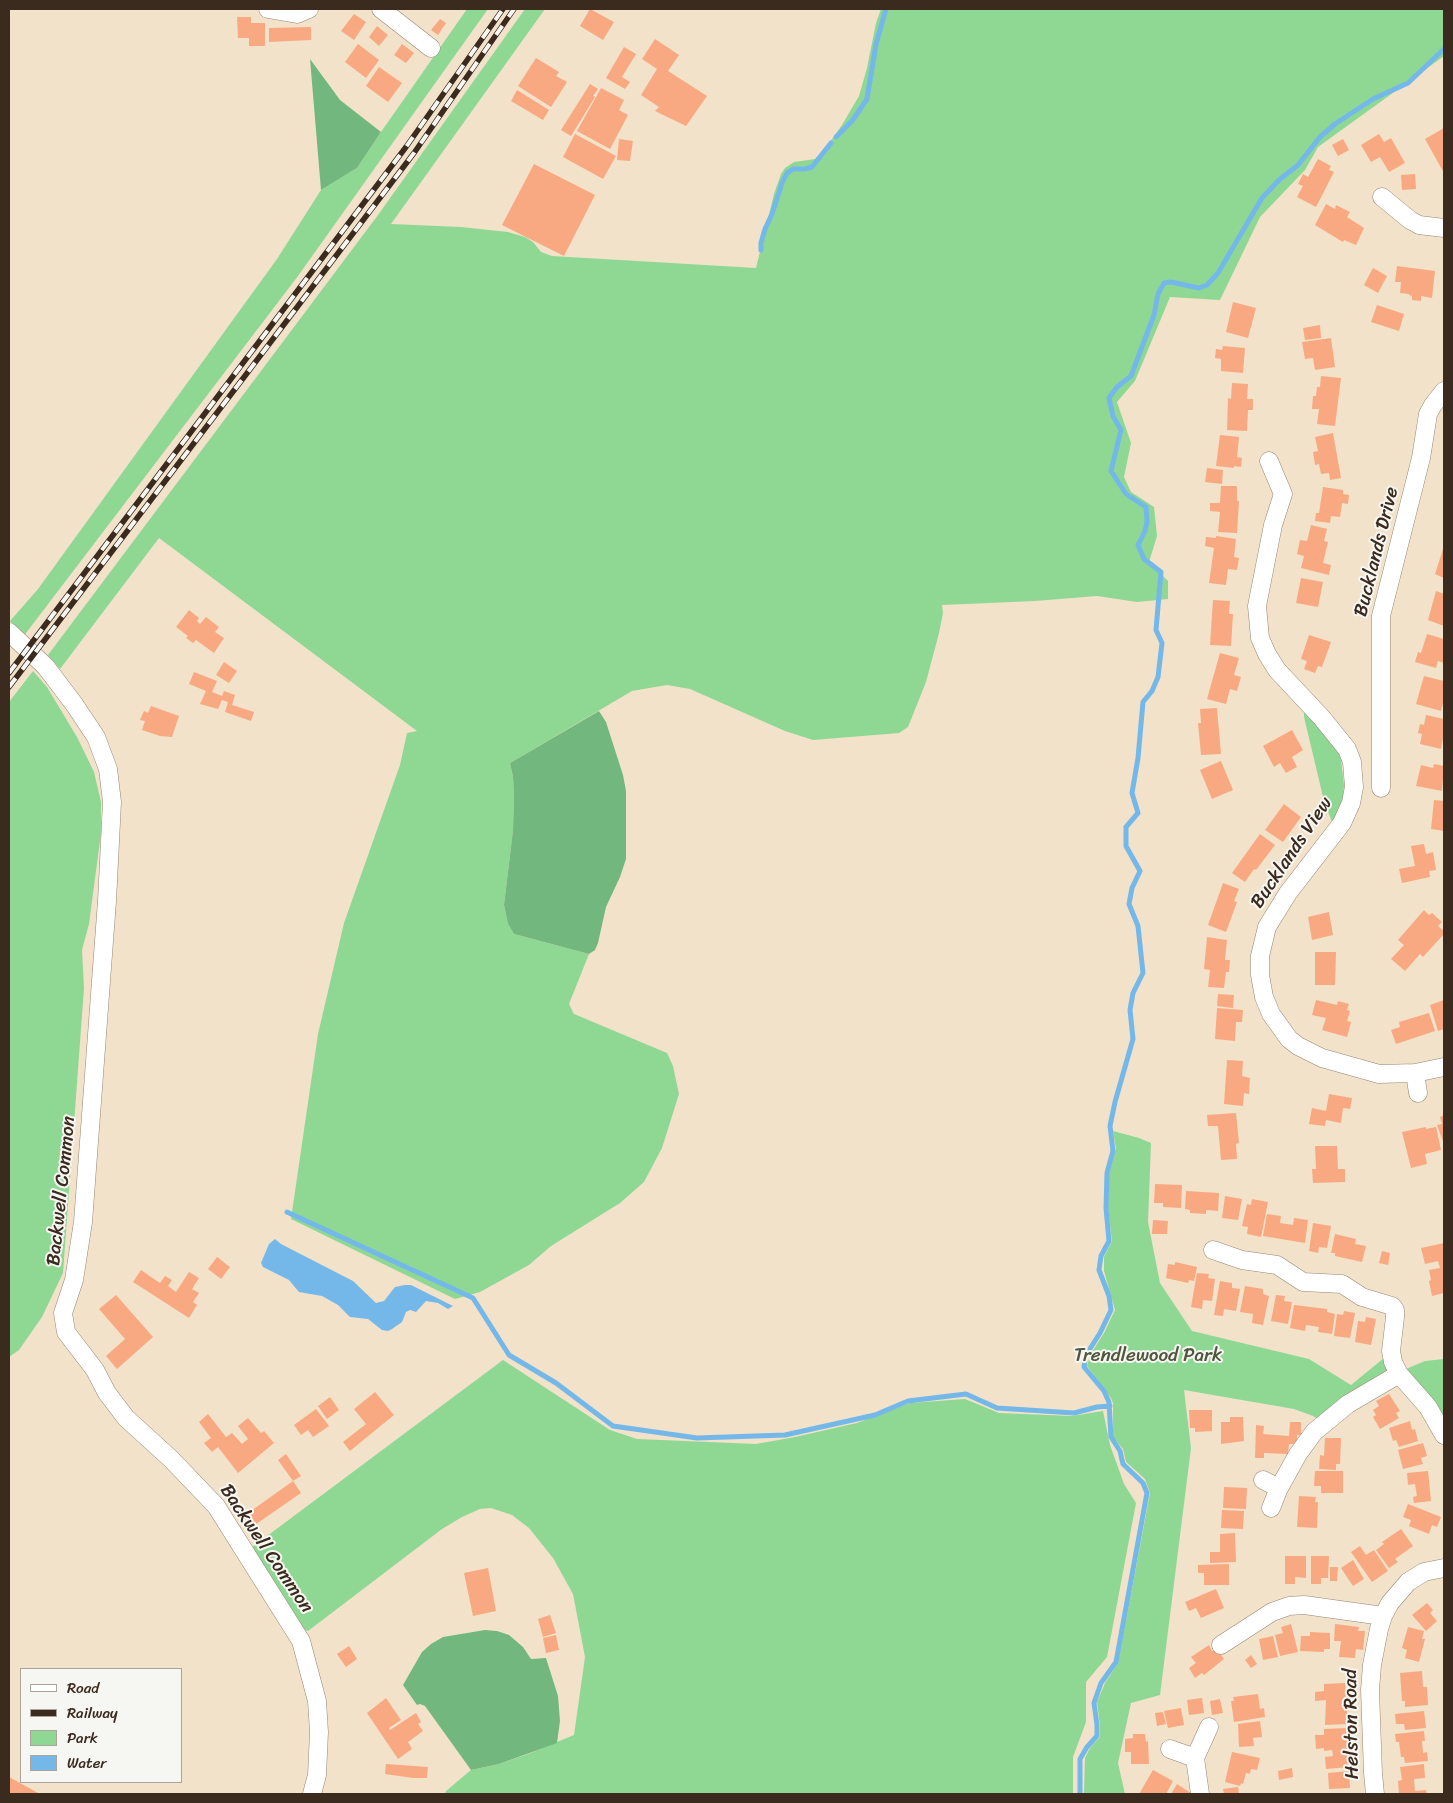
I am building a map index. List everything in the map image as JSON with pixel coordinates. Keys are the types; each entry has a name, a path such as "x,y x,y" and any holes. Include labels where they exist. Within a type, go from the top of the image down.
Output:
{"street":[{"path":"268,9 297,14 309,9"},
{"path":"381,9 431,48"},
{"path":"1382,197 1419,225 1444,228"},
{"name":"Bucklands Drive","path":"1381,788 1381,616 1420,465 1428,414 1444,391"},
{"name":"Bucklands View","path":"1269,461 1283,494 1273,525 1257,606 1260,638 1277,670 1328,724 1347,749 1352,762 1354,788 1351,804 1342,823 1288,893 1267,928 1260,956 1261,983 1269,1009 1286,1035 1294,1044 1322,1058 1373,1073 1391,1075 1415,1073 1444,1067"},
{"name":"Backwell Common","path":"9,632 46,667 96,737 108,770 112,802 107,901 83,1222 74,1280 63,1313 66,1332 95,1370 108,1393 126,1418 171,1459 216,1506 301,1641 317,1701 319,1732 317,1775 312,1794"},
{"path":"1415,1073 1418,1093"},
{"path":"1213,1250 1242,1260 1277,1265 1303,1282 1344,1285 1366,1299 1392,1306 1395,1318 1391,1354 1399,1374 1428,1407 1444,1435"},
{"path":"1271,1508 1279,1488 1298,1454 1321,1425 1348,1404 1399,1374"},
{"path":"1263,1480 1279,1488"},
{"name":"Helston Road","path":"1375,1794 1372,1763 1370,1690 1375,1647 1383,1616 1397,1593 1408,1582 1424,1572 1444,1568"},
{"path":"1221,1645 1272,1612 1289,1606 1304,1605 1383,1616"},
{"path":"1200,1794 1195,1758 1209,1727"},
{"path":"1170,1748 1195,1758"}],"green space":[{"path":"467,9 488,9 298,276 23,637 10,621 38,589 277,259 321,190 357,168"},
{"path":"525,9 545,9 391,224 461,227 508,232 525,237 533,242 541,252 552,256 756,268 774,194 781,174 785,168 794,162 815,159 822,153 842,125 859,96 881,9 1444,9 1444,56 1318,147 1305,170 1260,217 1220,300 1170,297 1135,381 1117,402 1131,443 1124,477 1131,492 1154,507 1157,536 1149,562 1168,581 1168,599 1137,602 1097,596 942,605 943,613 939,633 926,682 908,727 899,733 813,740 785,731 690,689 667,685 632,691 510,763 514,796 513,830 504,905 508,924 514,934 589,954 569,1004 574,1014 667,1053 673,1066 679,1094 662,1148 644,1182 620,1203 551,1246 529,1265 480,1292 455,1299 291,1219 318,1034 344,923 400,765 407,733 417,731 159,538 60,669 48,655 378,215"},
{"path":"310,59 340,100 381,132 357,168 321,190"},
{"path":"33,671 47,687 77,737 94,772 101,802 101,833 89,924 82,950 84,988 63,1273 42,1317 19,1350 9,1357 9,702"},
{"path":"599,711 606,722 623,775 626,791 626,859 606,907 598,943 595,950 589,954 514,934 508,924 504,905 513,830 514,796 510,763"},
{"path":"1306,712 1338,750 1341,760 1344,785 1343,800 1336,818 1332,822 1324,801 1304,717"},
{"name":"Trendlewood Park","path":"1113,1131 1151,1143 1148,1222 1160,1283 1192,1331 1309,1359 1351,1385 1384,1358 1394,1374 1320,1420 1294,1409 1184,1390 1191,1448 1160,1695 1131,1703 1118,1763 1125,1794 1084,1794 1085,1758 1090,1748 1100,1737 1097,1702 1105,1683 1118,1663 1150,1493 1145,1479 1126,1462 1123,1449 1113,1437 1113,1403 1087,1366 1090,1355 1104,1333 1115,1310 1104,1271 1104,1257 1112,1241 1108,1208 1109,1174 1116,1149"},
{"path":"1444,1359 1444,1416 1406,1369 1425,1361"},
{"path":"503,1360 610,1430 637,1439 756,1444 857,1423 910,1403 965,1399 999,1413 1072,1416 1103,1411 1110,1445 1124,1484 1136,1503 1107,1657 1086,1682 1086,1722 1073,1757 1073,1794 445,1794 446,1791 471,1770 499,1764 574,1735 585,1657 573,1594 553,1558 529,1528 512,1515 491,1508 480,1509 442,1529 308,1631 301,1628 251,1548"},
{"path":"485,1630 509,1635 523,1647 531,1659 546,1658 558,1696 560,1721 557,1743 499,1764 471,1770 425,1706 417,1705 403,1685 422,1652 431,1644 443,1637"}],"water":[{"path":"275,1239 281,1244 353,1281 376,1303 384,1301 395,1287 411,1285 453,1306 448,1309 438,1303 426,1301 416,1312 410,1310 406,1312 402,1322 392,1329 388,1331 382,1330 368,1319 350,1317 338,1305 322,1296 299,1292 289,1280 263,1267 261,1263 269,1244"}],"building":[{"path":"590,9 614,22 603,40 580,26"},
{"path":"354,14 366,22 354,40 341,31"},
{"path":"237,17 251,17 251,23 265,23 265,46 249,46 249,38 238,38"},
{"path":"440,19 446,23 438,35 431,30"},
{"path":"377,26 388,35 379,46 369,37"},
{"path":"311,27 311,40 269,42 269,28"},
{"path":"655,39 679,55 668,71 707,96 686,126 655,111 659,107 641,95 657,69 642,59"},
{"path":"358,44 379,60 366,78 345,62"},
{"path":"402,44 414,53 406,63 394,55"},
{"path":"624,47 636,54 622,77 630,82 625,89 606,78"},
{"path":"536,58 559,72 556,76 567,82 551,107 518,86"},
{"path":"379,67 402,83 388,102 366,86"},
{"path":"590,84 598,89 571,136 561,130"},
{"path":"601,88 624,100 619,110 628,115 610,149 577,131"},
{"path":"517,90 549,110 543,120 511,101"},
{"path":"1444,128 1444,173 1425,139"},
{"path":"575,134 616,156 603,179 563,157"},
{"path":"1379,134 1384,142 1391,138 1405,163 1389,172 1380,157 1371,162 1361,145"},
{"path":"619,139 633,141 630,161 617,160"},
{"path":"1343,139 1349,150 1338,156 1332,145"},
{"path":"1318,159 1331,166 1329,170 1334,172 1316,207 1297,197 1303,186 1298,184 1303,174 1308,177"},
{"path":"534,164 595,195 564,256 502,225"},
{"path":"1415,174 1416,189 1402,190 1401,175"},
{"path":"1326,204 1335,209 1336,205 1350,212 1347,217 1364,228 1356,245 1344,240 1343,242 1315,225"},
{"path":"1397,266 1435,271 1432,298 1421,296 1421,301 1412,300 1412,296 1409,294 1400,293 1401,282 1395,282"},
{"path":"1373,268 1387,276 1378,293 1364,285"},
{"path":"1233,302 1256,308 1248,338 1226,332"},
{"path":"1377,305 1404,314 1399,331 1371,322"},
{"path":"1320,325 1321,338 1305,340 1303,328"},
{"path":"1331,338 1335,367 1315,370 1313,358 1305,359 1302,342"},
{"path":"1223,346 1245,348 1243,373 1221,371 1221,359 1215,358 1216,349 1222,350"},
{"path":"1321,376 1341,378 1335,426 1317,424 1319,409 1312,409 1313,396 1316,396 1317,387 1320,387"},
{"path":"1232,383 1248,384 1247,399 1253,399 1253,410 1248,410 1247,431 1227,430 1228,398 1231,399"},
{"path":"1333,433 1341,478 1330,480 1329,473 1321,474 1319,464 1315,465 1313,452 1318,451 1315,437"},
{"path":"1220,435 1239,437 1237,457 1242,458 1241,467 1216,466"},
{"path":"1207,468 1223,470 1222,484 1205,482"},
{"path":"1221,486 1237,486 1237,501 1239,501 1237,533 1218,532 1220,512 1210,511 1210,503 1220,503"},
{"path":"1323,487 1343,490 1343,494 1349,495 1348,504 1342,503 1340,517 1331,516 1330,523 1315,521 1316,513 1319,513"},
{"path":"1311,525 1327,529 1324,541 1328,542 1323,563 1331,565 1329,575 1301,568 1304,556 1297,554 1300,540 1307,541"},
{"path":"1216,536 1236,539 1234,557 1239,558 1237,570 1228,569 1226,585 1209,583 1214,548 1205,546 1206,537 1216,538"},
{"path":"1444,546 1444,578 1435,574"},
{"path":"1301,578 1323,582 1318,607 1296,603"},
{"path":"1436,591 1444,594 1444,626 1428,620"},
{"path":"1213,600 1230,601 1229,614 1233,614 1231,646 1210,645"},
{"path":"189,610 199,618 197,621 200,624 206,617 219,627 215,632 224,638 214,653 196,640 193,643 186,638 188,636 176,627"},
{"path":"1427,634 1444,639 1444,663 1438,661 1436,668 1415,662 1418,652 1421,653"},
{"path":"1309,635 1331,642 1322,667 1318,666 1315,673 1304,669 1307,661 1301,659"},
{"path":"1220,653 1239,658 1234,675 1241,677 1237,691 1230,689 1226,704 1207,699"},
{"path":"224,662 237,671 229,683 216,675"},
{"path":"194,672 217,681 212,692 222,696 224,691 235,695 232,705 254,712 251,721 225,712 228,702 222,700 218,709 200,704 206,691 189,684"},
{"path":"1424,676 1444,681 1444,699 1441,711 1416,704"},
{"path":"151,706 179,716 172,737 160,736 142,730 145,721 140,720 144,711 148,713"},
{"path":"1217,708 1221,754 1201,755 1198,723 1201,723 1200,709"},
{"path":"1426,715 1444,719 1441,749 1420,744 1422,734 1418,733 1420,724 1424,725"},
{"path":"1292,730 1303,750 1292,757 1297,767 1286,773 1280,763 1274,767 1263,746"},
{"path":"1221,761 1233,790 1212,799 1200,770"},
{"path":"1434,764 1444,766 1442,791 1416,786 1421,765 1433,768"},
{"path":"1434,800 1444,801 1444,831 1431,829"},
{"path":"1284,804 1301,817 1283,842 1265,830"},
{"path":"1260,834 1275,845 1245,882 1232,873"},
{"path":"1424,844 1426,854 1433,852 1436,870 1429,871 1430,877 1402,883 1399,869 1415,866 1411,846"},
{"path":"1223,883 1239,889 1234,901 1237,902 1226,932 1208,925"},
{"path":"1424,910 1429,915 1432,913 1442,922 1438,926 1444,931 1444,934 1423,957 1420,954 1405,971 1391,959 1404,945 1398,940"},
{"path":"1329,912 1333,935 1312,940 1308,917"},
{"path":"1207,937 1227,940 1225,960 1230,960 1229,972 1226,972 1224,988 1208,987 1210,970 1204,969"},
{"path":"1315,952 1336,952 1335,985 1315,985"},
{"path":"1218,994 1234,995 1233,1008 1217,1006"},
{"path":"1316,1000 1337,1005 1338,1001 1349,1004 1347,1010 1350,1011 1347,1021 1351,1022 1347,1037 1322,1030 1326,1018 1312,1015"},
{"path":"1444,1000 1444,1029 1438,1031 1430,1005"},
{"path":"1217,1008 1243,1010 1242,1022 1236,1022 1235,1041 1215,1039"},
{"path":"1429,1013 1435,1031 1396,1044 1391,1030 1400,1027 1399,1022"},
{"path":"1227,1060 1243,1061 1242,1076 1250,1078 1249,1094 1244,1093 1243,1106 1224,1104"},
{"path":"1329,1094 1352,1098 1350,1109 1343,1108 1341,1123 1326,1120 1325,1126 1309,1124 1312,1108 1326,1111"},
{"path":"1236,1113 1239,1143 1236,1144 1237,1159 1221,1160 1218,1126 1208,1126 1207,1115"},
{"path":"1444,1115 1444,1144 1437,1125 1442,1124 1440,1117"},
{"path":"1426,1127 1426,1129 1436,1127 1441,1150 1425,1154 1427,1164 1411,1168 1402,1132"},
{"path":"1315,1146 1337,1146 1338,1169 1345,1169 1345,1182 1313,1183 1312,1169 1316,1169"},
{"path":"1155,1184 1182,1185 1181,1208 1163,1207 1163,1203 1154,1203"},
{"path":"1186,1191 1219,1193 1218,1211 1206,1210 1206,1214 1190,1213 1190,1210 1185,1209"},
{"path":"1225,1196 1242,1199 1238,1220 1222,1218"},
{"path":"1252,1199 1268,1202 1261,1237 1247,1234 1248,1227 1242,1226 1247,1204 1251,1205"},
{"path":"1267,1214 1281,1216 1280,1223 1293,1225 1294,1218 1308,1220 1305,1243 1263,1236"},
{"path":"1153,1220 1168,1221 1167,1234 1152,1234"},
{"path":"1313,1223 1331,1226 1327,1248 1319,1247 1318,1253 1309,1251"},
{"path":"1335,1234 1356,1239 1355,1244 1366,1246 1362,1262 1335,1256 1335,1253 1331,1253"},
{"path":"1444,1243 1444,1293 1432,1296 1429,1270 1440,1268 1438,1261 1425,1264 1421,1248"},
{"path":"1382,1251 1390,1253 1388,1265 1379,1263"},
{"path":"217,1257 230,1267 221,1279 208,1269"},
{"path":"1175,1262 1197,1267 1194,1281 1189,1280 1188,1283 1166,1278 1168,1264 1175,1265"},
{"path":"141,1270 160,1283 165,1276 172,1280 168,1286 176,1292 189,1272 199,1278 192,1289 199,1293 193,1302 197,1305 189,1318 133,1282"},
{"path":"1197,1273 1209,1274 1208,1278 1215,1279 1212,1301 1203,1300 1202,1309 1191,1307"},
{"path":"1220,1281 1232,1283 1232,1288 1240,1289 1236,1311 1224,1309 1223,1316 1214,1315"},
{"path":"1245,1286 1263,1289 1263,1294 1269,1296 1263,1325 1252,1323 1253,1314 1240,1312"},
{"path":"116,1295 153,1337 117,1369 106,1356 125,1339 99,1309"},
{"path":"1276,1295 1285,1296 1284,1301 1292,1302 1288,1324 1271,1321"},
{"path":"1294,1305 1327,1309 1327,1312 1335,1314 1332,1334 1318,1332 1319,1327 1306,1325 1305,1331 1290,1328"},
{"path":"1344,1311 1355,1313 1350,1338 1334,1336 1337,1314 1343,1315"},
{"path":"1366,1317 1376,1319 1371,1345 1355,1342 1358,1321 1365,1322"},
{"path":"375,1392 394,1415 350,1451 343,1442 366,1424 354,1409"},
{"path":"1389,1394 1400,1411 1396,1413 1399,1418 1380,1429 1373,1417 1376,1415 1373,1410 1379,1406 1376,1401"},
{"path":"330,1397 339,1410 327,1419 318,1406"},
{"path":"316,1409 329,1426 313,1437 308,1430 301,1435 294,1425"},
{"path":"1189,1410 1212,1410 1212,1431 1195,1432 1195,1428 1190,1428"},
{"path":"208,1414 226,1437 232,1433 242,1444 248,1439 238,1426 248,1418 261,1433 264,1431 274,1443 238,1473 218,1447 212,1452 204,1443 211,1438 199,1422"},
{"path":"1230,1417 1243,1417 1244,1441 1221,1444 1221,1422 1230,1422"},
{"path":"1410,1421 1412,1430 1415,1429 1418,1441 1399,1447 1396,1440 1393,1441 1389,1428"},
{"path":"1290,1422 1301,1422 1301,1435 1297,1435 1297,1444 1289,1444 1288,1454 1264,1453 1264,1458 1255,1458 1256,1425 1264,1426 1263,1434 1289,1436"},
{"path":"1325,1438 1341,1438 1340,1464 1336,1464 1336,1470 1319,1469 1320,1455 1324,1456"},
{"path":"1423,1443 1427,1456 1421,1458 1423,1464 1403,1469 1398,1450"},
{"path":"286,1454 301,1476 293,1481 278,1460"},
{"path":"1315,1471 1343,1471 1343,1493 1321,1493 1321,1486 1314,1486"},
{"path":"1428,1471 1431,1501 1414,1503 1413,1497 1417,1496 1415,1484 1408,1485 1407,1473"},
{"path":"293,1481 301,1493 249,1529 241,1518"},
{"path":"1224,1487 1247,1488 1246,1509 1223,1508"},
{"path":"1299,1496 1316,1497 1315,1502 1318,1502 1317,1528 1297,1527"},
{"path":"1408,1504 1441,1517 1437,1527 1432,1525 1429,1534 1409,1526 1411,1520 1403,1517"},
{"path":"1222,1510 1244,1511 1243,1529 1221,1528"},
{"path":"1401,1529 1413,1546 1395,1559 1398,1562 1389,1568 1376,1550 1384,1544 1382,1542"},
{"path":"1235,1533 1236,1562 1210,1563 1210,1552 1220,1552 1220,1534"},
{"path":"1360,1546 1366,1555 1374,1550 1388,1571 1372,1582 1351,1552"},
{"path":"1285,1556 1306,1556 1306,1578 1295,1577 1295,1584 1285,1584"},
{"path":"1311,1556 1329,1556 1328,1578 1321,1578 1321,1584 1311,1584"},
{"path":"1353,1560 1364,1579 1353,1586 1341,1568"},
{"path":"1229,1564 1229,1585 1204,1585 1204,1573 1198,1573 1198,1565"},
{"path":"1330,1567 1338,1567 1337,1581 1330,1581"},
{"path":"488,1568 496,1611 473,1616 464,1573"},
{"path":"1216,1589 1224,1608 1201,1618 1196,1608 1189,1611 1185,1602"},
{"path":"1427,1603 1433,1610 1430,1613 1437,1621 1426,1631 1412,1615"},
{"path":"550,1615 556,1633 543,1637 538,1619"},
{"path":"1291,1624 1298,1652 1280,1656 1275,1635 1283,1633 1281,1627"},
{"path":"1335,1624 1359,1627 1358,1631 1365,1631 1363,1650 1356,1649 1355,1658 1339,1657 1341,1641 1334,1641"},
{"path":"1408,1627 1424,1631 1422,1639 1425,1639 1419,1662 1405,1658 1407,1650 1402,1648"},
{"path":"1310,1632 1330,1633 1330,1649 1324,1649 1324,1652 1300,1651 1301,1636 1310,1636"},
{"path":"556,1635 559,1650 546,1653 543,1638"},
{"path":"1273,1636 1278,1657 1263,1660 1259,1639"},
{"path":"1209,1645 1212,1651 1216,1648 1224,1659 1204,1675 1202,1673 1195,1678 1189,1668 1196,1663 1191,1657"},
{"path":"349,1646 357,1659 346,1667 337,1654"},
{"path":"1251,1655 1257,1664 1251,1668 1245,1660"},
{"path":"1422,1671 1423,1687 1427,1687 1428,1705 1405,1707 1405,1701 1402,1701 1400,1673"},
{"path":"1345,1683 1348,1724 1325,1725 1326,1700 1315,1701 1315,1692 1324,1691 1324,1684"},
{"path":"1258,1694 1260,1709 1264,1708 1265,1717 1234,1722 1231,1701 1234,1701 1233,1697"},
{"path":"386,1698 401,1720 389,1728 390,1730 416,1713 421,1722 418,1724 423,1731 408,1742 412,1749 398,1759 367,1713"},
{"path":"1202,1698 1204,1713 1189,1715 1187,1700"},
{"path":"1220,1699 1223,1713 1212,1715 1210,1701"},
{"path":"1181,1708 1184,1725 1168,1728 1164,1711"},
{"path":"1424,1711 1426,1728 1405,1730 1404,1724 1396,1724 1395,1714"},
{"path":"1163,1712 1166,1724 1157,1726 1155,1713"},
{"path":"1260,1721 1262,1737 1253,1738 1254,1746 1239,1747 1238,1724"},
{"path":"1346,1728 1349,1767 1326,1769 1325,1757 1333,1756 1332,1750 1316,1749 1315,1735 1324,1735 1324,1729"},
{"path":"1424,1731 1425,1741 1422,1741 1423,1753 1427,1752 1428,1761 1405,1763 1404,1757 1401,1757 1399,1742 1396,1742 1395,1734"},
{"path":"1133,1734 1145,1734 1146,1742 1148,1741 1149,1764 1131,1764 1131,1752 1125,1752 1125,1739 1133,1738"},
{"path":"1232,1752 1260,1758 1257,1770 1251,1769 1250,1774 1246,1773 1243,1784 1241,1783 1240,1786 1225,1782"},
{"path":"386,1764 428,1767 427,1778 385,1774"},
{"path":"1424,1764 1425,1778 1414,1779 1415,1791 1426,1790 1427,1794 1399,1794 1398,1781 1402,1780 1400,1767"},
{"path":"1292,1768 1293,1777 1279,1780 1278,1771"},
{"path":"1153,1770 1173,1781 1166,1794 1139,1794"},
{"path":"1349,1771 1350,1788 1329,1789 1328,1773"},
{"path":"9,1777 40,1794 9,1794"},
{"path":"1177,1784 1191,1793 1171,1794"},
{"path":"1238,1787 1239,1794 1224,1794 1223,1789"}],"waterway":[{"path":"836,137 852,121 867,99 876,44 886,9"},
{"path":"1080,1794 1080,1759 1087,1747 1097,1736 1094,1703 1101,1683 1116,1662 1147,1493 1143,1483 1123,1464 1120,1451 1111,1437 1109,1402 1104,1391 1084,1367 1086,1355 1100,1333 1111,1310 1109,1296 1099,1270 1101,1256 1109,1241 1106,1208 1107,1173 1113,1151 1110,1126 1133,1039 1130,1010 1133,993 1143,973 1138,926 1129,904 1132,888 1140,871 1126,846 1126,827 1138,813 1132,793 1138,758 1143,702 1152,691 1158,677 1162,643 1156,630 1161,572 1144,559 1138,545 1147,522 1146,507 1126,494 1111,471 1121,430 1113,416 1109,398 1117,387 1131,376 1154,315 1158,294 1164,283 1171,282 1199,288 1207,285 1218,273 1262,198 1280,179 1298,165 1320,137 1335,124 1373,99 1408,83 1444,49"},
{"path":"761,250 765,229 787,173 793,169 812,167 831,143"},
{"path":"287,1212 473,1298 509,1355 556,1383 613,1426 697,1438 785,1435 875,1415 908,1401 966,1394 997,1408 1074,1413 1110,1406"}],"railway":[{"path":"9,673 406,147 503,9"},
{"path":"9,687 414,153 514,9"}]}
